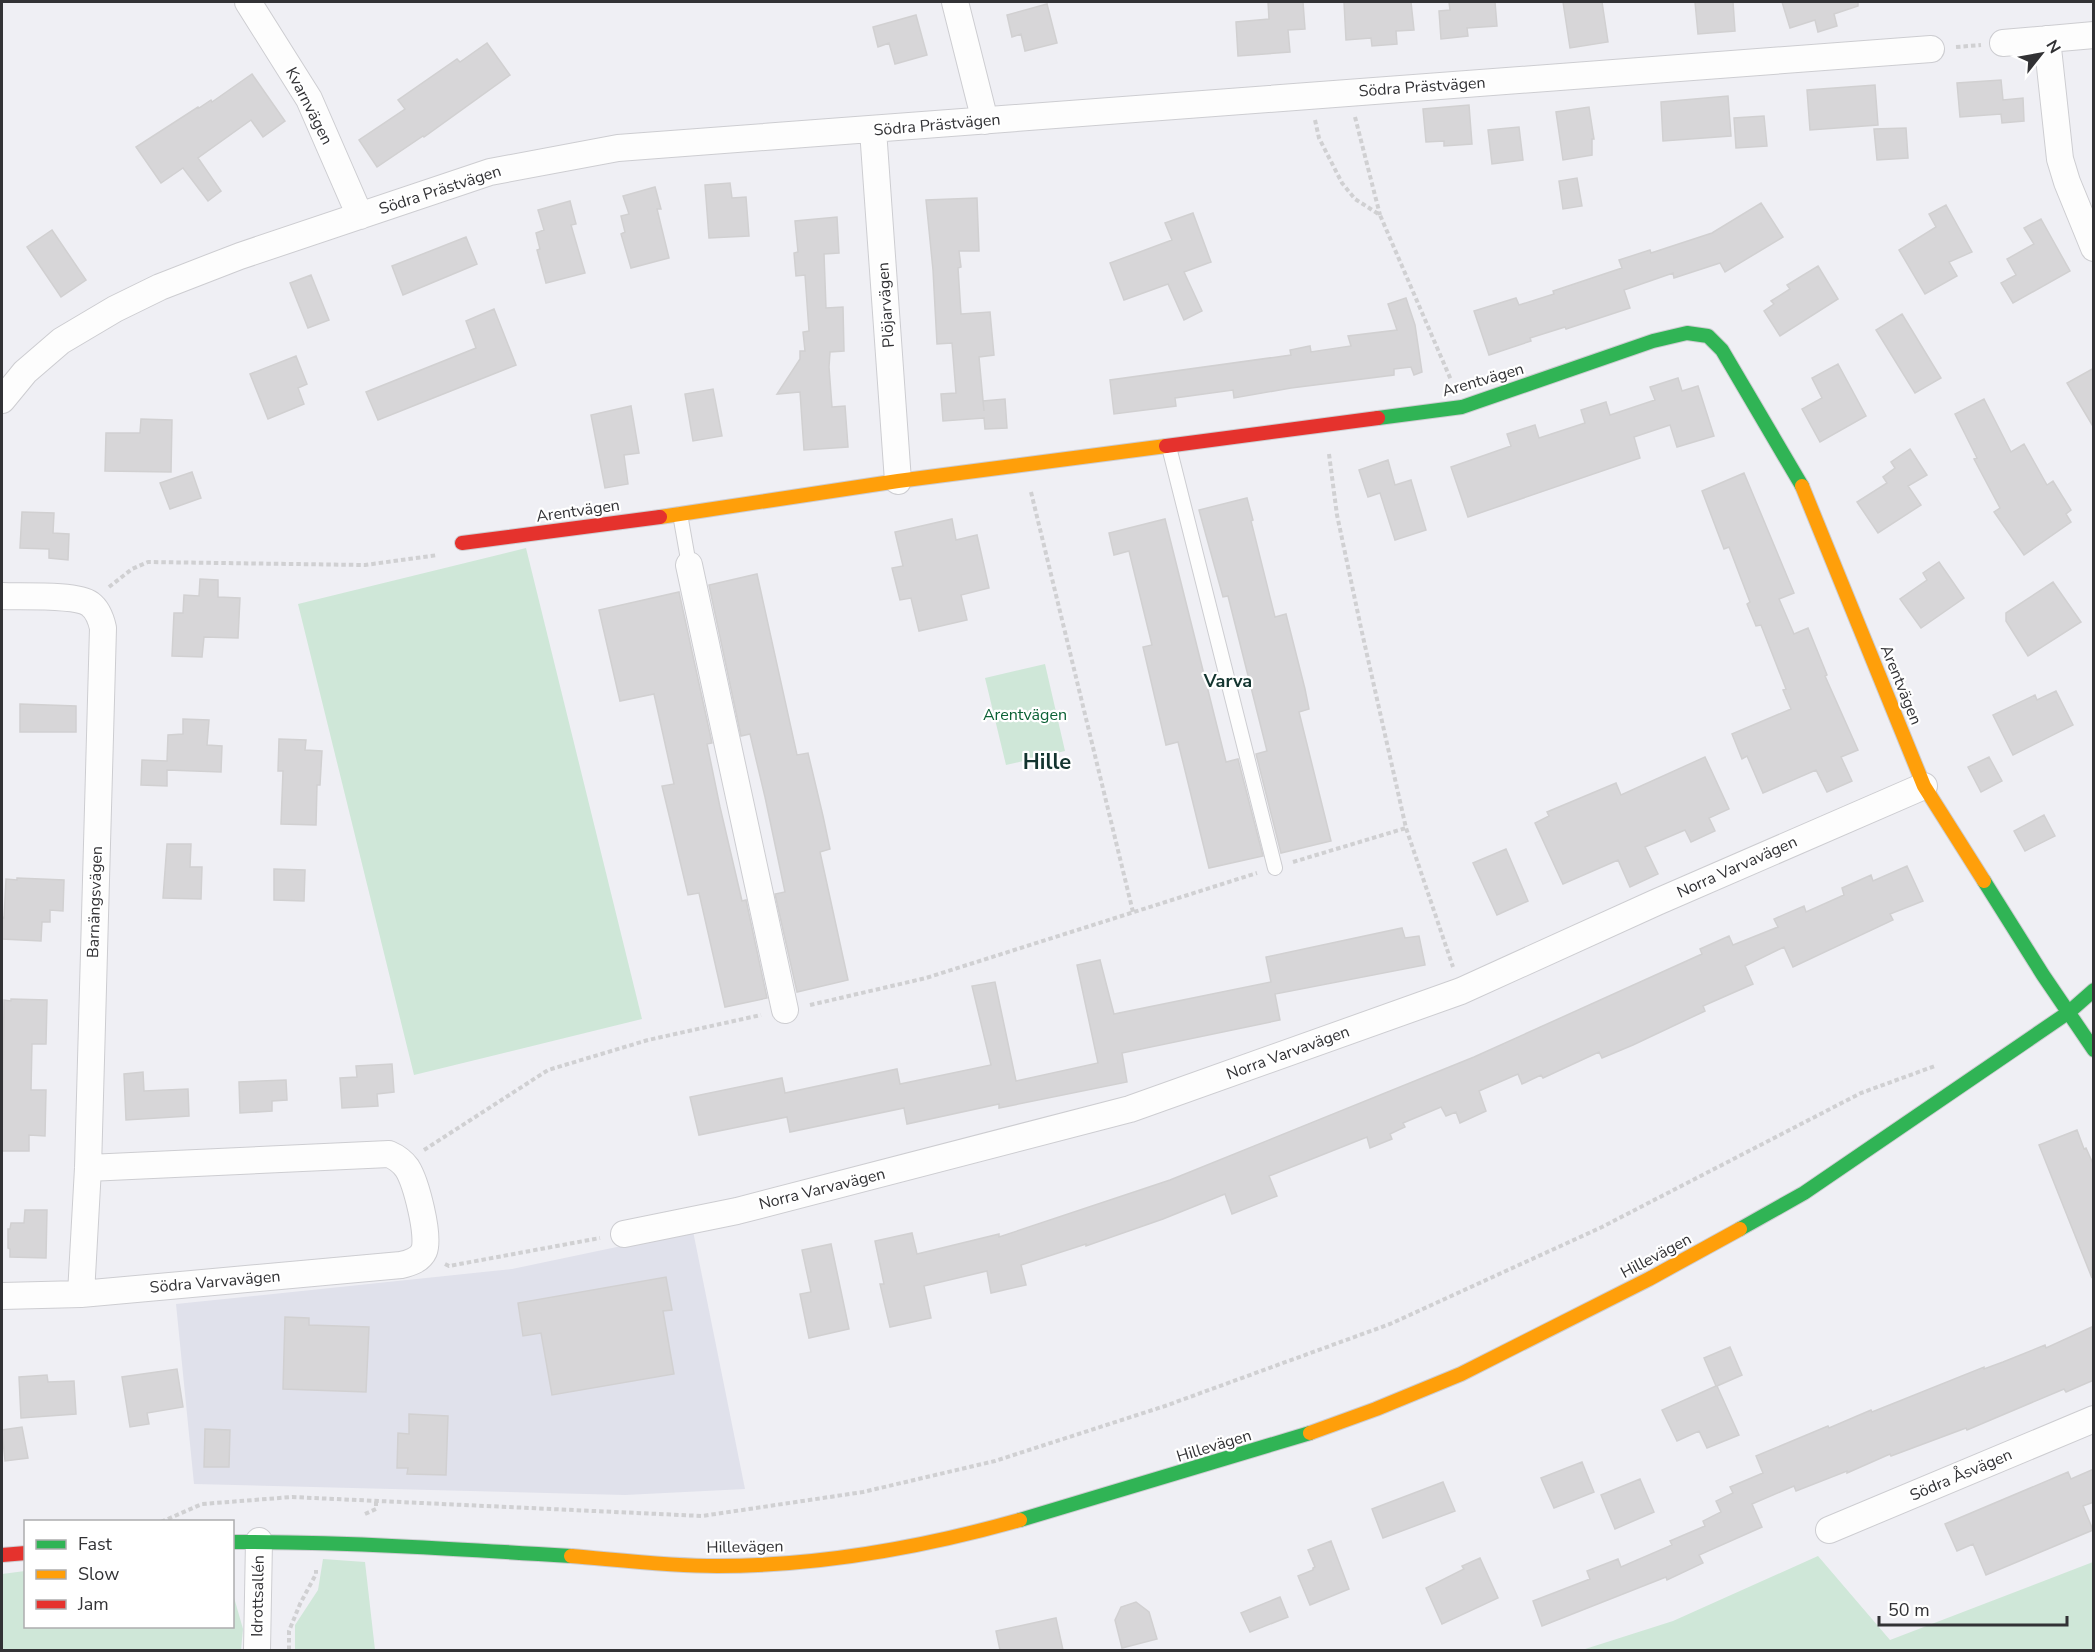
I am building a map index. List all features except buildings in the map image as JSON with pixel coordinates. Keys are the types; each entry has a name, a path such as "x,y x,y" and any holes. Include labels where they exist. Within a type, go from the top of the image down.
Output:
{"street":[{"name":"Kvarnvägen","path":"248,2 309,99 360,216"},
{"path":"955,2 985,121"},
{"path":"2003,43 2094,34"},
{"path":"2048,39 2060,159 2094,248"},
{"name":"Södra Prästvägen","path":"2,400 25,372 61,341 115,309 160,287 214,266 490,172 618,148 1931,49"},
{"name":"Plöjarvägen","path":"873,130 898,481"},
{"name":"Arentvägen","path":"462,543 680,514 898,481 1462,407 1653,341 1697,333 1715,342 1722,350 1800,481 1924,786 2043,975 2094,1050"},
{"path":"689,565 785,1010"},
{"path":"2,596 78,599 92,605"},
{"name":"Barnängsvägen","path":"81,1294 88,1168 103,628 99,614 92,605"},
{"name":"Norra Varvavägen","path":"624,1234 737,1211 1096,1119 1141,1105 1461,991 1657,902 1924,786"},
{"name":"Hillevägen","path":"234,1542 416,1546 715,1566 751,1566 822,1560 877,1551 981,1531 1084,1502 1304,1435 1376,1409 1461,1374 1649,1279 1785,1205 2069,1012 2094,990"},
{"path":"88,1168 383,1153 394,1156 404,1164 414,1183 426,1233 424,1252"},
{"name":"Södra Varvavägen","path":"2,1296 81,1294 401,1265 413,1262 424,1252"},
{"name":"Södra Åsvägen","path":"1829,1530 2094,1419"},
{"name":"Idrottsallén","path":"257,1650 259,1541"},
{"path":"2,1555 24,1553"}],"lane":[{"path":"1169,447 1275,868"},
{"path":"680,514 689,565"}],"path":[{"path":"1931,49 2003,43"},
{"path":"1349,93 1380,215 1462,407"},
{"path":"1310,96 1319,138 1342,183 1355,199 1380,215"},
{"path":"1325,426 1342,537 1406,828 1461,991"},
{"path":"1024,465 1133,912"},
{"path":"92,605 115,581 132,569 148,562 365,564 463,552 462,543"},
{"path":"404,1164 548,1070 648,1040 926,978 1406,828"},
{"path":"163,1520 202,1504 292,1497 702,1516 863,1492 994,1461 1165,1406 1390,1324 1602,1227 1861,1093 1940,1064"},
{"path":"424,1252 449,1266 624,1234"}],"shaded area":[{"path":"693,1231 745,1489 625,1495 194,1484 176,1304 512,1269"}],"green space":[{"path":"526,548 642,1019 414,1075 298,604"},
{"name":"Arentvägen","path":"1045,664 1065,751 1006,765 985,678"},
{"path":"1818,1556 1890,1640 2093,1562 2093,1650 1582,1650 1673,1621"},
{"path":"323,1559 365,1562 375,1650 295,1650 295,1625 318,1590"},
{"path":"24,1571 24,1628 234,1628 234,1598 243,1629 241,1650 2,1650 2,1574"}],"traffic: fast":[{"path":"1378,418 1462,407 1653,341 1687,333 1708,336 1722,350 1802,486"},
{"path":"1984,881 2043,975 2094,1050"},
{"path":"1740,1229 1804,1193 2069,1012 2094,990"},
{"path":"1020,1520 1310,1433"},
{"path":"234,1542 444,1548 571,1556"}],"traffic: slow":[{"path":"660,517 898,481 1166,446"},
{"path":"1802,486 1924,786 1984,881"},
{"path":"1310,1433 1461,1374 1649,1279 1740,1229"},
{"path":"571,1556 699,1566 793,1563 832,1559 946,1539 1020,1520"}],"traffic: jam":[{"path":"1166,446 1378,418"},
{"path":"462,543 660,517"},
{"path":"2,1555 24,1553"}],"district":[{"name":"Varva","path":"1228,681"},
{"name":"Hille","path":"1047,762"}]}
